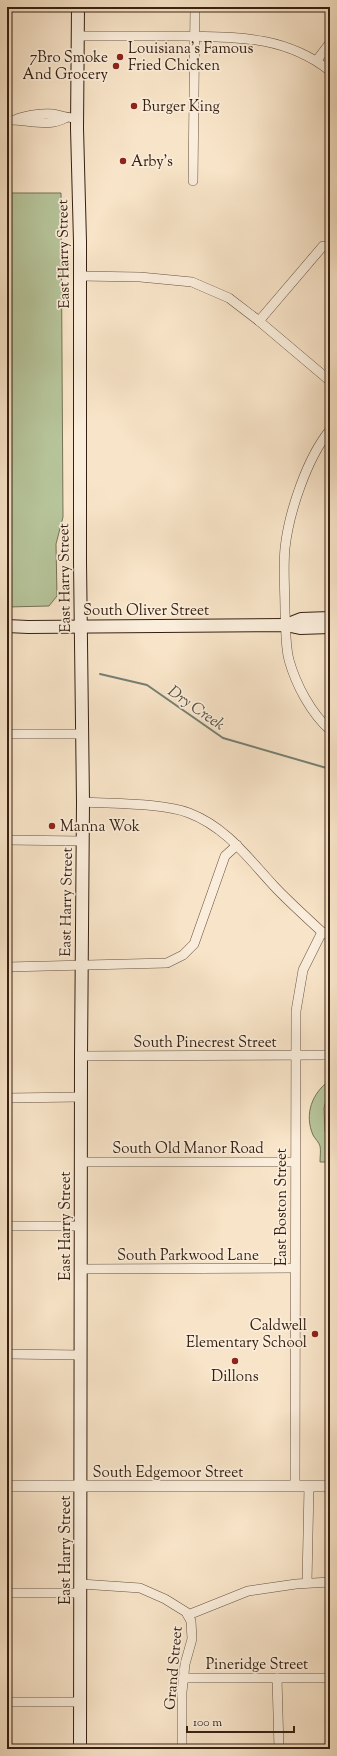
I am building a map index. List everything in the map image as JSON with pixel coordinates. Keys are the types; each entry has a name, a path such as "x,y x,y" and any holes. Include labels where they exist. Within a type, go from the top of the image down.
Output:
{"main road":[{"name":"East Harry Street","path":"78,7 78,36 71,118 80,276 83,802 81,964 80,1749"},
{"name":"South Oliver Street","path":"286,625 301,619 330,618"},
{"name":"South Oliver Street","path":"7,626 81,627 286,625 300,628 330,627"}],"street":[{"path":"193,181 195,7"},
{"path":"78,36 228,36 255,39 286,48 317,60 330,71"},
{"path":"317,60 330,43"},
{"path":"7,120 17,119 27,115 58,114 71,118"},
{"path":"259,321 323,246"},
{"path":"80,276 140,277 192,282 229,298 259,321 330,381"},
{"path":"330,430 308,465 288,529 284,572 288,658 292,672 313,712 330,730"},
{"path":"7,734 82,734"},
{"path":"83,802 172,808 208,822 237,845 275,888 326,934"},
{"path":"7,840 83,841"},
{"path":"7,967 167,963 183,955 194,944 225,856 237,845"},
{"name":"East Boston Street","path":"295,1486 294,1162 296,1011 303,970 326,934"},
{"name":"South Pinecrest Street","path":"81,1056 330,1055"},
{"path":"7,1098 81,1097"},
{"name":"South Old Manor Road","path":"81,1162 294,1162"},
{"path":"7,1226 81,1226"},
{"name":"South Parkwood Lane","path":"81,1270 295,1268"},
{"path":"7,1354 81,1355"},
{"name":"South Edgemoor Street","path":"7,1486 330,1486"},
{"path":"307,1583 308,1486"},
{"path":"7,1593 81,1588 140,1588 165,1599 186,1612 188,1615 248,1591 307,1583 330,1582"},
{"name":"Grand Street","path":"182,1749 182,1692 185,1664 192,1639 191,1621 188,1615"},
{"name":"Pineridge Street","path":"184,1678 330,1678"},
{"path":"277,1678 278,1749"},
{"path":"7,1702 81,1702"}],"green space":[{"path":"7,193 61,193 63,517 56,544 57,596 49,606 7,607"},
{"path":"330,1080 330,1093 327,1097 324,1108 325,1131 330,1142 330,1162 320,1162 320,1146 313,1135 309,1119 311,1104 314,1098 318,1091"}],"waterway":[{"name":"Dry Creek","path":"100,674 147,685 223,738 330,769"}],"place":[{"name":"Louisiana's Famous Fried Chicken","path":"120,57"},
{"name":"7Bro Smoke And Grocery","path":"116,66"},
{"name":"Burger King","path":"134,106"},
{"name":"Arby's","path":"123,161"},
{"name":"Manna Wok","path":"52,826"},
{"name":"Caldwell Elementary School","path":"315,1334"},
{"name":"Dillons","path":"235,1361"}]}
